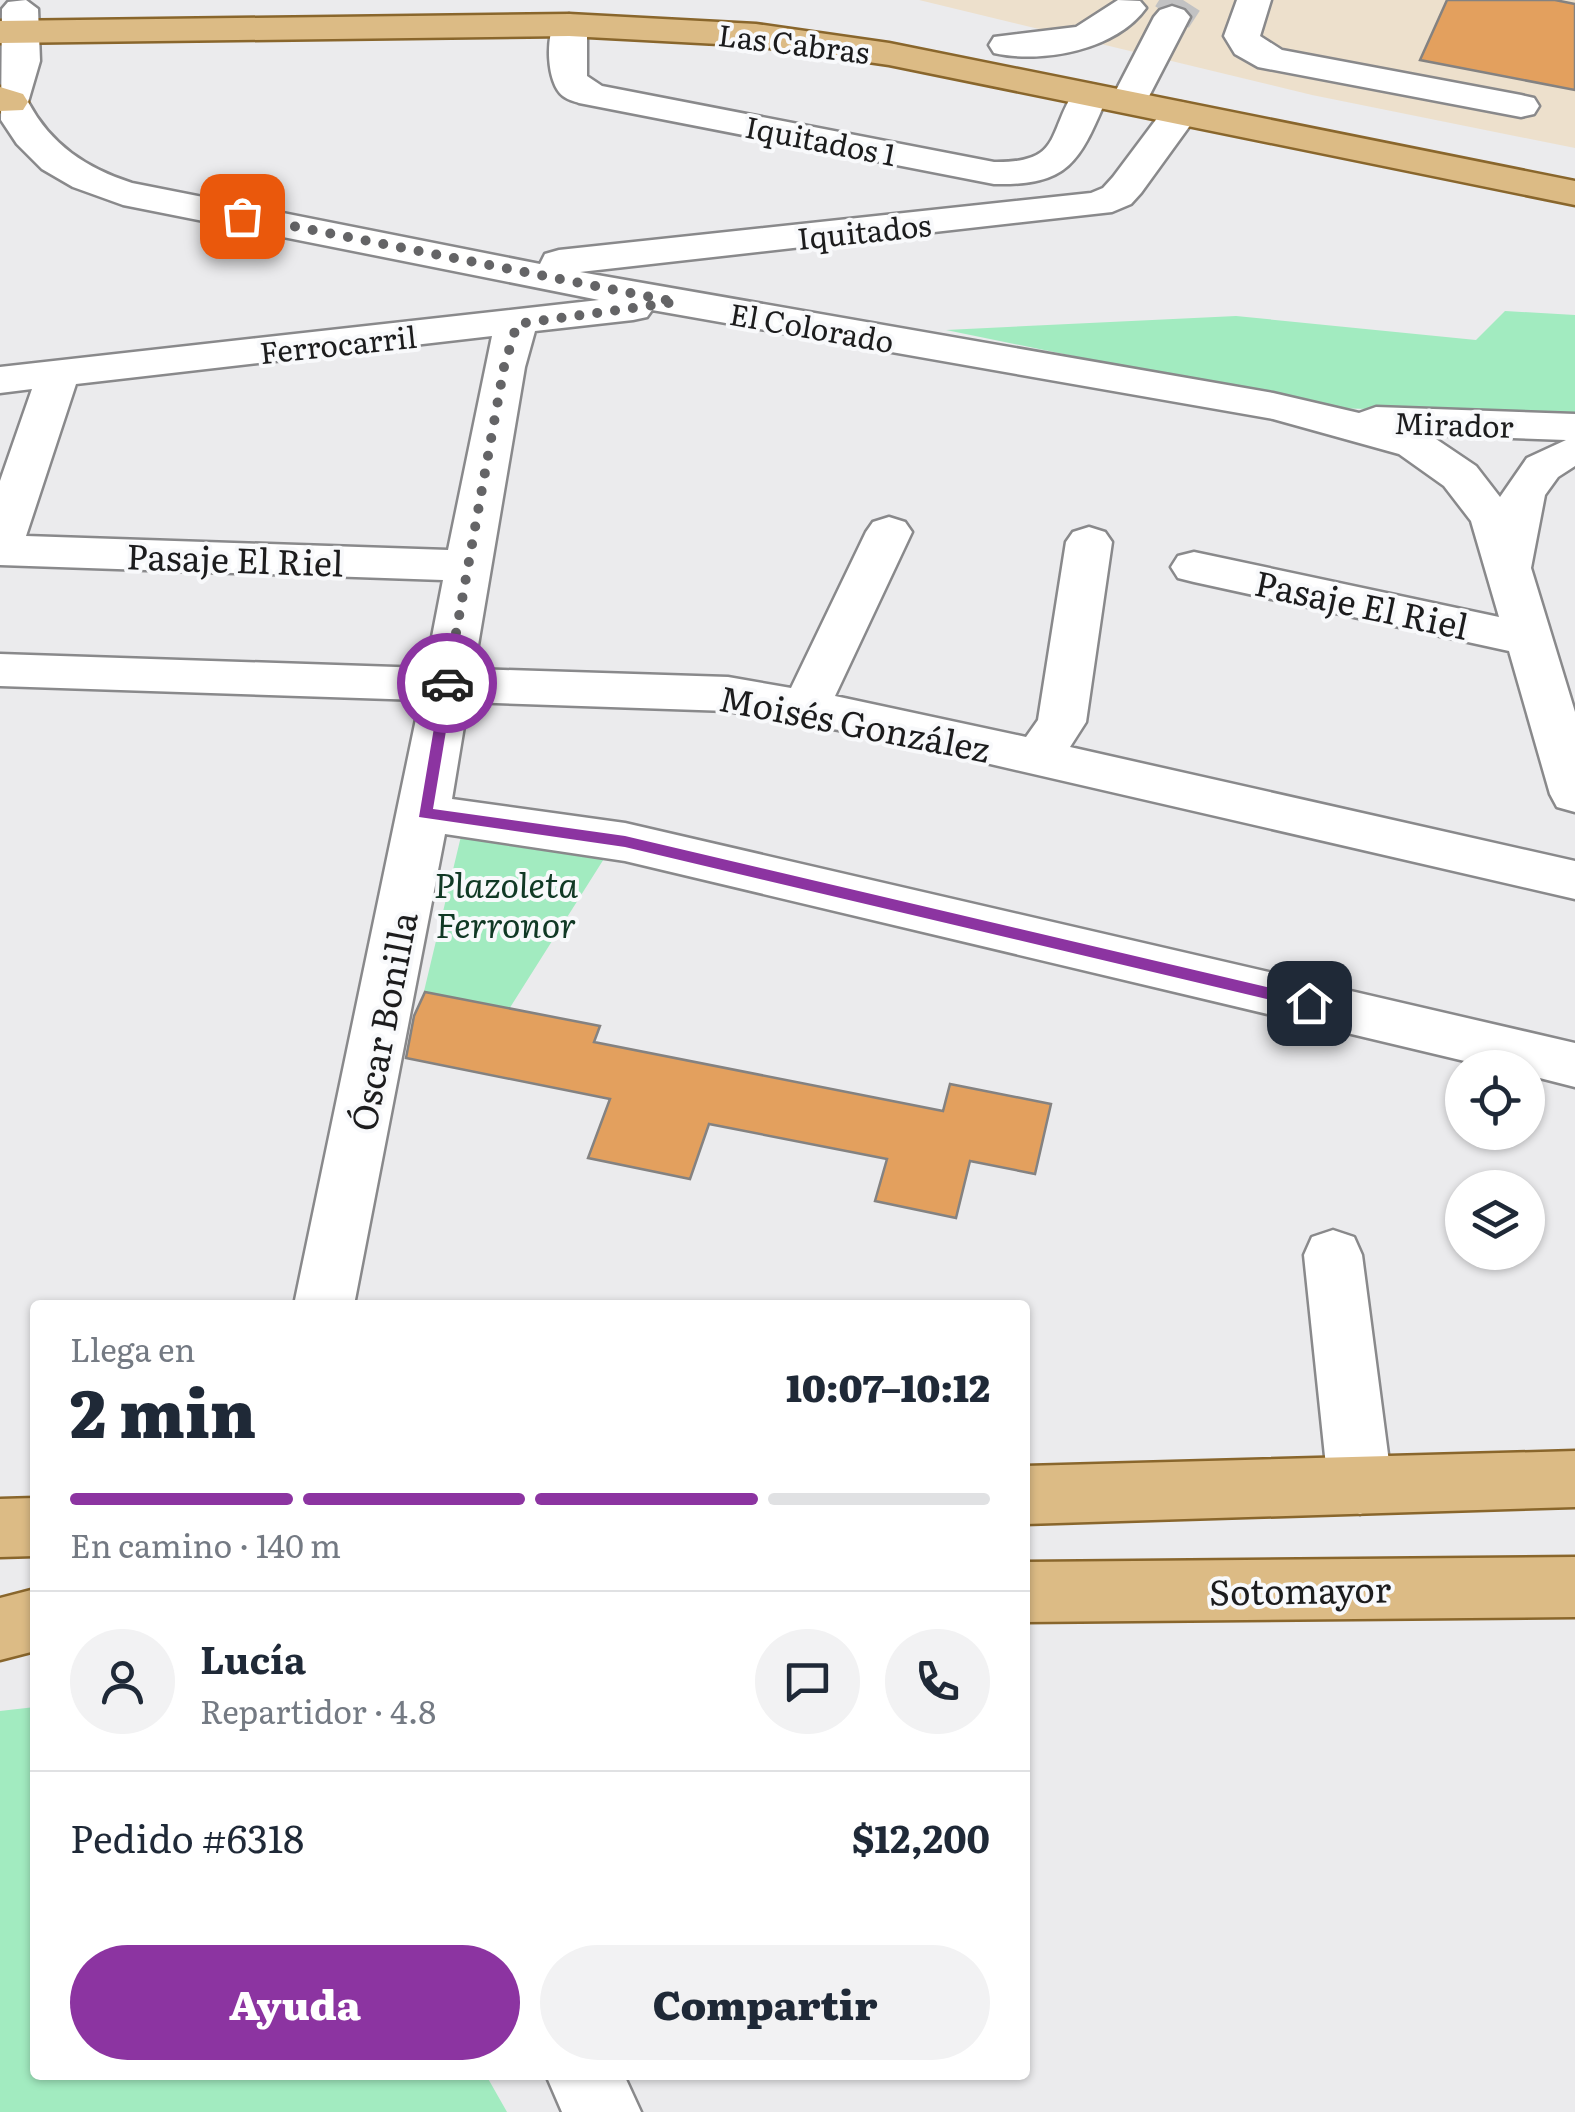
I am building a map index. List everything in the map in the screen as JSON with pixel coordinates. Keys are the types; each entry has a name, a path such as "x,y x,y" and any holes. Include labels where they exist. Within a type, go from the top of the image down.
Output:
{"main road":[{"path":"11,20 501,0"},
{"name":"Las Cabras","path":"641,0 738,3 918,27 1008,45 1136,88 1180,113 1575,193"},
{"name":"Las Cabras","path":"11,20 569,24 794,40 889,54 1090,95 1136,88 1326,110 1575,161"},
{"path":"1030,1495 1575,1479"},
{"path":"0,1528 30,1527"},
{"name":"Sotomayor","path":"1030,1592 1575,1587"},
{"path":"0,1629 30,1621"}],"street":[{"path":"1254,0 1242,28 1248,46 1271,59 1521,106"},
{"path":"1008,45 1086,36 1114,23 1128,8"},
{"path":"1136,88 1172,17"},
{"name":"El Colorado","path":"11,20 22,62 5,100 20,125 19,151 80,180 123,194 676,302 1333,419"},
{"name":"Iquitados 1","path":"569,24 569,76 575,88 592,94 994,173 1026,175 1049,169 1061,158 1090,95"},
{"path":"1326,110 1350,74"},
{"name":"Iquitados","path":"506,268 1098,204 1117,196 1128,185 1180,113"},
{"name":"Ferrocarril","path":"0,380 517,324 676,302"},
{"name":"Óscar Bonilla","path":"325,1300 424,813 504,367 517,324"},
{"path":"0,548 58,374"},
{"path":"1333,419 1414,444 1460,476 1494,518 1575,794"},
{"name":"Mirador","path":"1333,419 1575,427"},
{"name":"Mirador","path":"1510,567 1513,513 1531,479 1563,453 1575,450"},
{"path":"806,707 889,532"},
{"path":"1037,758 1062,722 1090,542"},
{"name":"Pasaje El Riel","path":"0,548 470,566"},
{"name":"Pasaje El Riel","path":"1194,567 1531,640"},
{"name":"Moisés González","path":"0,670 728,694 806,707 1575,880"},
{"path":"424,813 625,842 1575,1065"},
{"path":"1334,1256 1360,1485"},
{"path":"586,2080 603,2112"}],"shaded area":[{"path":"919,0 1575,0 1575,148 1312,95"}],"green space":[{"path":"1505,311 1575,315 1575,414 1328,408 946,330 1236,316 1476,340"},
{"name":"Plazoleta Ferronor","path":"462,832 607,854 504,1017 420,1008"},
{"path":"30,1708 30,2080 489,2080 507,2112 0,2112 0,1711"}],"building":[{"path":"1447,0 1555,0 1575,4 1575,90 1420,60"},
{"path":"425,992 600,1026 594,1042 943,1111 950,1084 1051,1104 1035,1174 970,1161 956,1218 875,1201 887,1159 709,1124 690,1179 588,1158 610,1099 406,1058 414,1016"}],"tunnel":[{"path":"1172,17 1183,0"}],"way so far":[{"path":"242,216 676,302 517,324 504,367 447,683"}],"route":[{"path":"447,683 424,813 625,842 1309,1003"}]}
